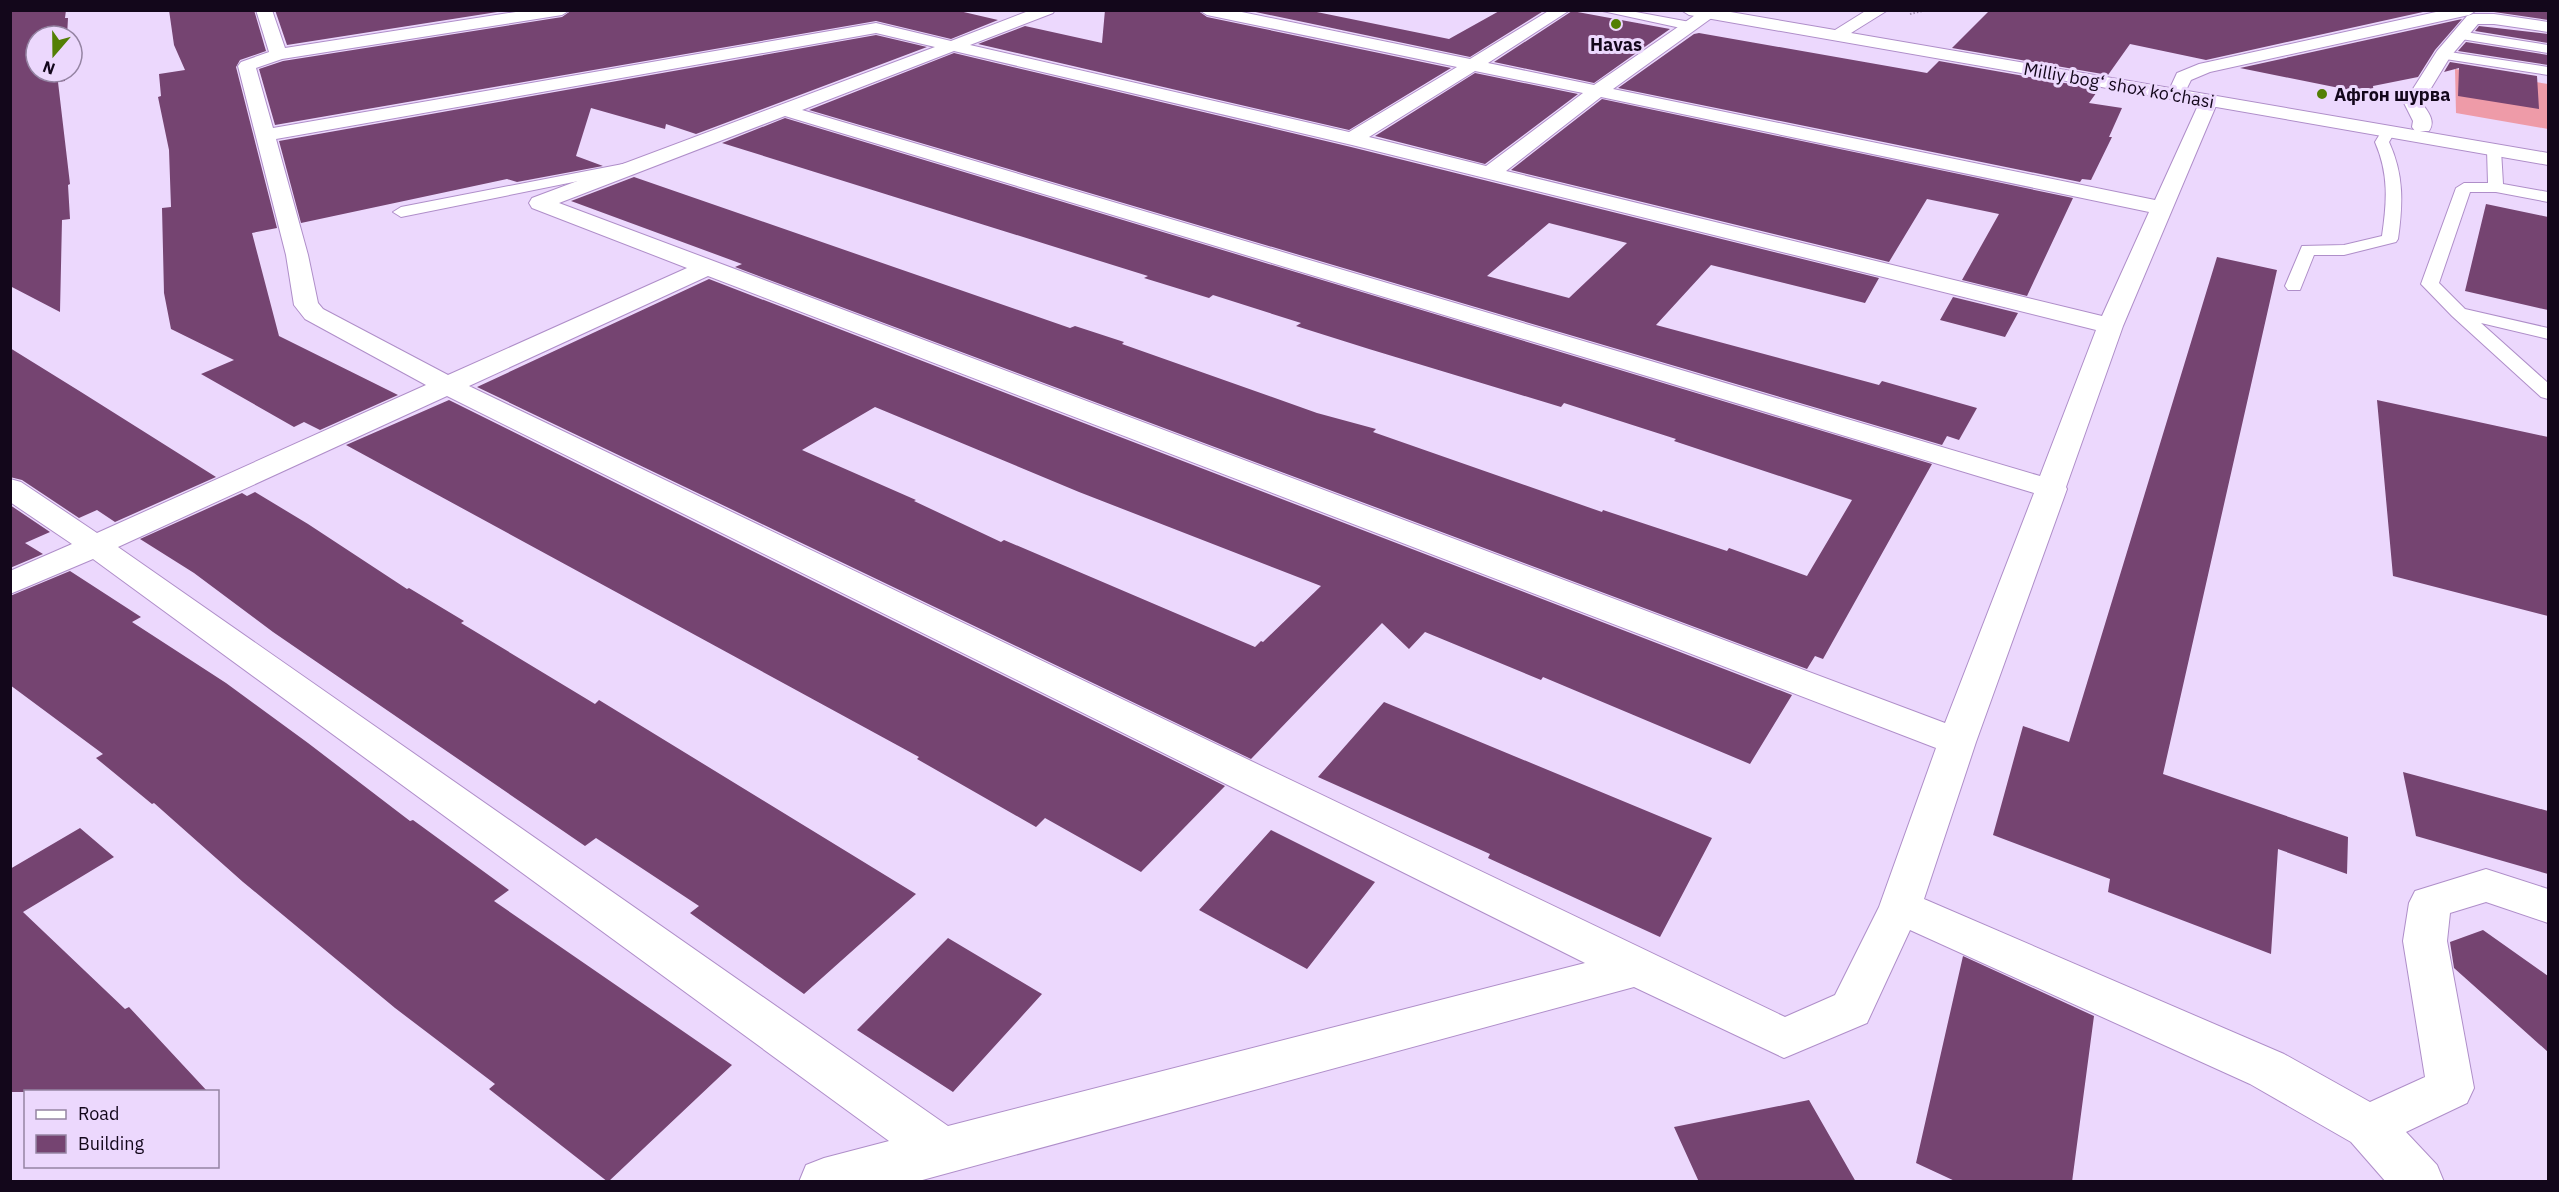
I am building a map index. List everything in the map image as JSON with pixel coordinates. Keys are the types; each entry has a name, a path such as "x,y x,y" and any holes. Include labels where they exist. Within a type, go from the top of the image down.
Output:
{"street":[{"path":"264,10 278,54"},
{"path":"1047,10 787,111 540,203 1957,742"},
{"path":"1207,10 2160,208"},
{"path":"1352,139 1562,10"},
{"name":"Milliy bog‘ shox ko‘chasi","path":"1737,10 1842,33 2195,93 2422,127 2548,149"},
{"path":"1842,33 1880,10"},
{"path":"552,11 278,54 247,66 297,255 306,305 314,314 448,386 1784,1038 1851,1009 1900,907 1957,742 2052,489 2110,326 2160,208 2195,93 2183,77 2205,69 2469,10"},
{"path":"1491,172 1696,17"},
{"name":"Milliy bog‘ shox ko‘chasi","path":"1696,17 1842,33 2195,93 2388,132 2548,159"},
{"path":"2422,127 2422,121 2413,103 2443,55 2473,19 2548,27"},
{"path":"264,135 876,28 1491,172 2110,326"},
{"path":"787,111 2052,489"},
{"path":"10,584 707,268"},
{"path":"10,488 96,546 941,1150"},
{"path":"2368,1126 2450,1088 2425,941 2430,903 2486,885 2548,906"},
{"path":"1900,907 2267,1069 2368,1126 2419,1182"},
{"path":"824,1182 1637,968"}],"lane":[{"path":"1603,10 1696,17"},
{"path":"2459,35 2548,49"},
{"path":"2443,55 2548,71"},
{"path":"2294,286 2308,250 2344,250 2390,239 2397,186 2391,161 2382,142 2388,132"},
{"path":"2494,150 2496,187"},
{"path":"401,212 643,165"},
{"path":"2548,196 2496,187 2464,188 2430,284 2548,393"},
{"path":"2458,312 2548,333"}],"shaded area":[{"path":"2455,69 2548,84 2548,129 2456,113"}],"building":[{"path":"10,10 66,10 65,18 68,18 68,24 24,24 24,84 58,84 70,184 68,185 70,219 62,220 60,312 10,286"},
{"path":"169,10 254,10 266,51 240,60 236,67 277,228 252,233 279,336 398,395 320,430 304,422 294,427 201,374 234,360 171,329 164,293 162,208 171,207 169,150 158,97 161,96 159,74 185,70 174,45"},
{"path":"275,10 510,10 287,45"},
{"path":"572,10 955,10 998,20 951,39 876,21 275,125 259,69 283,61 562,17"},
{"path":"1105,10 1197,10 1207,17 1451,68 1349,130 978,44 1025,26 1102,43"},
{"path":"1246,10 1307,10 1449,39 1501,10 1545,10 1470,57"},
{"path":"1990,10 2432,10 2206,60 2130,44 2108,75 1952,48"},
{"path":"2479,10 2548,10 2548,20 2494,12 2478,12"},
{"path":"1572,11 1670,29 1594,83 1494,62"},
{"path":"2462,19 2435,50 2418,77 2373,86 2374,95 2240,68"},
{"path":"2479,26 2548,34 2548,43 2475,31"},
{"path":"1699,33 1927,73 1939,61 2099,89 2089,103 2122,108 2109,137 2112,137 2091,180 2082,179 2080,182 1618,88 1694,34"},
{"path":"876,35 927,47 696,134 666,124 665,129 591,108 576,156 603,166 517,182 507,179 301,223 279,141"},
{"path":"2466,42 2548,55 2548,65 2458,51"},
{"path":"954,53 1351,147 1879,278 1865,303 1711,265 1656,325 1879,385 1882,381 1977,408 1959,440 1947,436 1942,445 809,110","holes":["1549,223 1627,243 1569,298 1487,276"]},
{"path":"2450,62 2537,76 2539,109 2458,96 2459,68 2444,72"},
{"path":"1475,73 1578,94 1485,164 1375,136"},
{"path":"1602,99 2073,198 2027,296 1962,280 1999,214 1927,199 1889,262 1511,170"},
{"path":"785,118 1932,464 1823,659 1815,656 1807,669 735,267 742,264 571,201 634,177 1070,328 1075,326 1124,342 1122,344 1317,413 1376,429 1373,432 1602,512 1603,510 1727,551 1729,548 1807,576 1852,500 1564,403 1561,407 1369,349 1296,326 1301,323 1213,295 1209,298 1144,278 1148,276 722,143"},
{"path":"2486,204 2548,217 2548,310 2465,291"},
{"path":"2217,257 2277,270 2163,774 2348,837 2347,874 2278,849 2271,954 2108,892 2110,879 1993,835 2023,726 2069,742"},
{"path":"709,279 1792,695 1750,764 1543,677 1541,680 1425,632 1409,649 1382,623 1251,759 477,387","holes":["875,407 1079,492 1321,586 1255,647 1004,540 1001,542 914,501 916,500 802,450"]},
{"path":"1953,297 2018,313 2005,337 1940,320"},
{"path":"10,348 216,477 115,522 97,510 79,518 22,480 10,477"},
{"path":"449,400 1225,786 1141,872 1045,818 1036,827 917,759 919,757 346,445"},
{"path":"2377,400 2548,437 2548,616 2393,576"},
{"path":"255,492 407,589 409,588 464,621 461,623 595,704 599,700 916,894 804,994 690,913 699,906 596,838 585,846 273,632 194,573 140,539 242,493 247,496"},
{"path":"10,505 50,532 25,543 43,554 10,568"},
{"path":"70,571 141,617 132,622 226,683 410,821 413,820 509,890 494,901 732,1065 608,1182 489,1089 495,1084 395,1008 243,882 154,803 152,804 96,758 103,754 10,685 10,596"},
{"path":"1384,702 1712,838 1660,937 1488,858 1490,854 1318,777"},
{"path":"2403,772 2548,811 2548,874 2416,836"},
{"path":"80,828 114,857 23,912 125,1009 129,1007 206,1090 24,1090 24,1092 10,1092 10,869"},
{"path":"1271,830 1375,882 1307,969 1199,910"},
{"path":"2483,930 2548,976 2548,1052 2454,968 2450,942"},
{"path":"948,938 1042,994 953,1092 857,1030"},
{"path":"1963,956 2094,1016 2072,1182 1957,1182 1916,1163"},
{"path":"1809,1100 1856,1182 1699,1182 1674,1127"}],"place":[{"name":"Havas","path":"1616,24"},
{"name":"Афгон шурва","path":"2322,94"}]}
